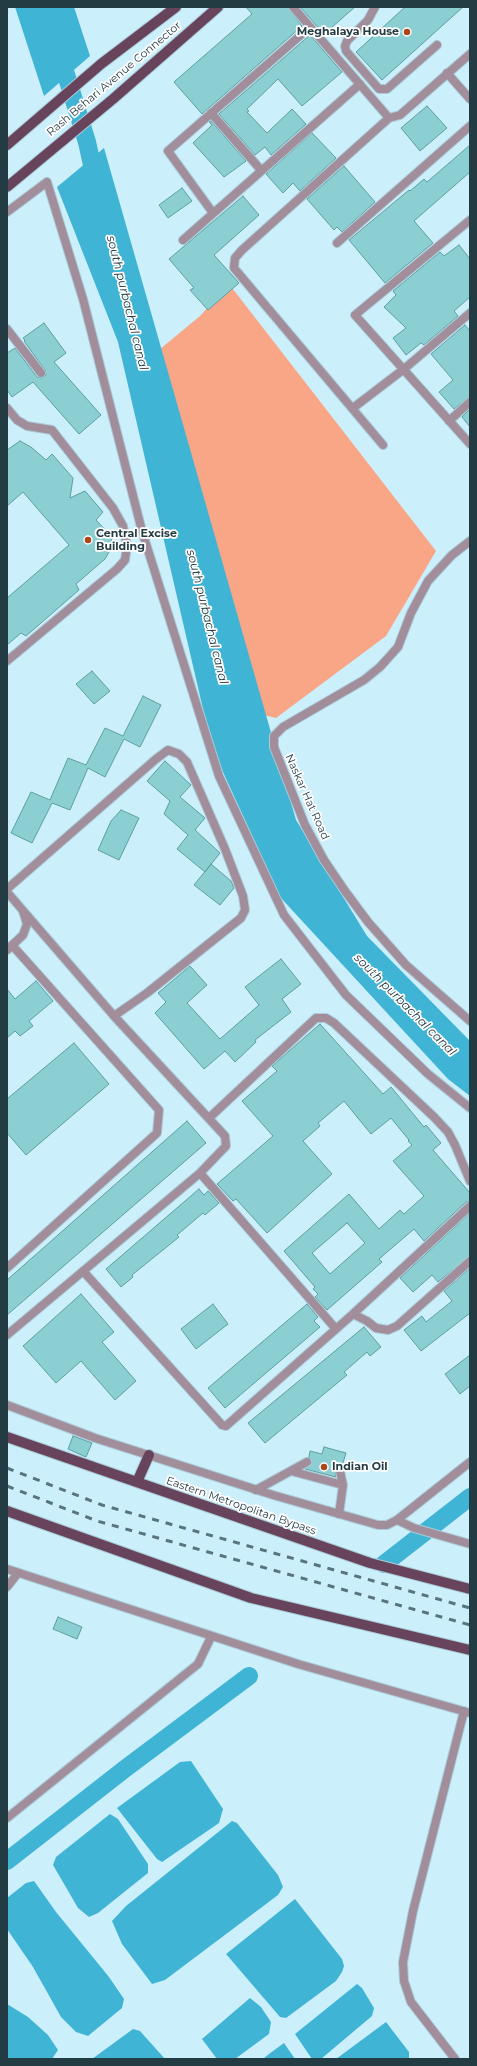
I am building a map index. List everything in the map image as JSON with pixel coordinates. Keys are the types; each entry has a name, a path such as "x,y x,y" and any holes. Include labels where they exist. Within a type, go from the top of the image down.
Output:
{"main road":[{"name":"Rash Behari Avenue Connector","path":"7,145 101,64 176,7"},
{"name":"Rash Behari Avenue Connector","path":"7,187 44,154 113,99 218,7"},
{"name":"Eastern Metropolitan Bypass","path":"7,1437 370,1563 470,1589"},
{"path":"137,1482 149,1455"},
{"path":"7,1511 251,1598 470,1650"}],"street":[{"path":"293,7 389,118"},
{"path":"375,7 368,20 346,41 345,46 346,51 379,89 387,89 437,45"},
{"path":"213,213 168,151 310,27"},
{"path":"383,445 234,268 235,258 242,250 389,118 400,115 470,54"},
{"path":"447,73 470,99"},
{"path":"183,240 360,84"},
{"path":"211,113 261,170"},
{"path":"337,244 470,126"},
{"path":"7,212 47,182 83,299 142,530 217,769 284,915 346,995 428,1074 470,1108"},
{"path":"470,220 355,315 470,444"},
{"path":"353,408 404,369 470,313"},
{"path":"7,330 41,373"},
{"path":"449,421 470,402"},
{"path":"7,408 17,420 27,426 52,430 113,508 122,526 127,546 125,560 118,569 7,662"},
{"name":"Naskar Hat Road","path":"470,541 452,555 428,581 411,613 398,647 380,667 364,680 283,727 274,736 274,747 305,825 324,860 345,891 368,922 406,965 470,1021"},
{"path":"7,1335 200,1173 226,1146 225,1136 114,1016 23,911 7,890 70,832 168,750 179,754 187,762 225,849 243,896 245,910 241,918 147,993 114,1016"},
{"path":"7,1268 157,1133 159,1110 9,947 23,935 26,924 23,911"},
{"path":"209,1118 316,1018 326,1018 334,1023 448,1132 470,1181"},
{"path":"200,1173 336,1329"},
{"path":"83,1271 222,1425 226,1426 353,1314 470,1206"},
{"path":"353,1314 367,1321 376,1328 388,1330 397,1326 470,1261"},
{"path":"7,1405 95,1438 256,1490 378,1525 387,1525 397,1520 470,1462"},
{"path":"256,1490 307,1462"},
{"path":"291,1471 343,1485"},
{"path":"339,1514 343,1485 340,1471"},
{"path":"397,1520 414,1528 470,1544"},
{"path":"7,1569 298,1664 467,1712 413,1911 403,1962 404,1981 412,2002 455,2059"},
{"path":"7,1587 18,1573"},
{"path":"7,1818 198,1664 212,1637"}],"shaded area":[{"path":"229,284 436,551 386,636 276,718 230,707 142,364 200,316"}],"water":[{"path":"15,7 74,7 90,56 44,96"},
{"path":"104,148 296,820 367,936 470,1041 470,1096 448,1079 280,897 212,748 118,342 57,187"},
{"path":"191,1761 223,1809 219,1823 162,1862 157,1859 117,1808 180,1762"},
{"path":"110,1814 118,1819 148,1864 148,1873 98,1913 89,1917 78,1908 53,1865 56,1857"},
{"path":"232,1821 237,1823 278,1875 283,1887 278,1895 165,1980 152,1984 122,1944 112,1921 126,1906"},
{"path":"34,1881 56,1912 109,1977 124,1999 122,2008 88,2036 76,2032 61,2017 33,1967 7,1929 7,1898 26,1883"},
{"path":"295,1899 342,1959 344,1966 336,1981 286,2018 280,2017 226,1954"},
{"path":"357,1984 362,1988 374,2008 372,2016 321,2059 312,2059 295,2034"},
{"path":"250,1998 261,2007 271,2022 269,2034 235,2059 217,2059 202,2039"},
{"path":"7,2004 28,2017 48,2035 58,2050 52,2059 7,2059"},
{"path":"386,2022 409,2052 409,2058 336,2059"},
{"path":"133,2029 140,2031 165,2059 92,2059"},
{"path":"284,2043 295,2059 263,2059 269,2054"}],"building":[{"path":"246,7 288,7 302,26 202,114 174,82 252,14"},
{"path":"300,7 355,7 324,34"},
{"name":"Meghalaya House","path":"405,7 463,7 382,80 356,52"},
{"path":"310,35 342,72 302,106 278,79 247,109 249,111 247,112 267,133 292,109 306,124 271,155 265,147 255,155 219,114"},
{"path":"427,106 447,128 420,151 401,128"},
{"path":"211,121 246,161 224,177 193,143 212,125 209,122"},
{"path":"312,133 336,158 300,191 293,183 283,193 266,174"},
{"path":"470,145 470,172 414,221 433,243 385,283 349,240 409,190 410,191 424,179 427,182"},
{"path":"344,166 375,202 342,232 337,227 334,230 307,199"},
{"path":"182,188 192,201 168,218 159,205"},
{"path":"243,196 259,215 214,255 239,283 208,310 190,290 194,288 169,259"},
{"path":"459,245 470,259 470,297 454,311 458,316 424,345 421,343 406,355 393,338 406,328 384,307 396,295 393,291 440,252 444,256"},
{"path":"44,323 66,353 54,362 101,415 79,434 33,382 12,397 7,390 7,353 15,348 37,377 42,378 46,375 45,370 23,338"},
{"path":"465,325 470,331 470,397 454,409 439,392 453,380 431,354"},
{"path":"470,409 470,427 462,417"},
{"name":"Central Excise Building","path":"20,441 31,447 46,460 52,454 73,478 70,498 85,491 103,512 96,520 110,535 113,545 105,559 76,584 79,590 26,636 21,633 7,645 7,598 69,545 23,492 7,506 7,450"},
{"path":"92,671 110,691 94,704 76,684"},
{"path":"143,696 161,705 140,747 124,739 105,777 88,768 70,810 52,803 32,843 11,833 31,792 50,800 68,758 86,765 105,728 123,736"},
{"path":"165,761 191,785 180,797 205,818 195,830 220,853 205,872 177,849 188,835 164,814 170,801 147,781"},
{"path":"121,810 139,818 119,860 98,850 111,821"},
{"path":"211,864 231,881 234,888 220,905 194,885"},
{"path":"281,959 301,984 282,999 291,1012 255,1040 256,1042 235,1062 225,1051 204,1069 155,1013 166,1002 158,993 190,966 207,985 187,1003 220,1039 259,1005 245,987"},
{"path":"36,981 53,1001 29,1021 33,1026 20,1036 15,1031 7,1038 7,989 15,999"},
{"path":"320,1024 383,1094 391,1087 424,1127 426,1125 441,1143 433,1150 470,1193 470,1201 466,1202 424,1241 414,1229 379,1259 382,1262 327,1310 315,1297 318,1294 313,1289 315,1287 284,1251 349,1194 379,1229 400,1210 404,1214 424,1196 393,1161 412,1145 391,1118 371,1134 344,1101 318,1123 320,1126 303,1141 332,1174 267,1233 236,1199 233,1201 217,1184 273,1136 242,1101 277,1071 272,1066","holes":["347,1223 365,1243 330,1274 312,1253"]},
{"path":"74,1043 109,1084 26,1155 7,1133 7,1099"},
{"path":"187,1121 206,1143 7,1315 7,1280"},
{"path":"199,1189 204,1195 208,1191 219,1203 205,1215 203,1213 177,1235 179,1237 132,1275 133,1277 121,1287 106,1269"},
{"path":"470,1213 470,1256 438,1282 432,1275 413,1292 400,1278"},
{"path":"470,1268 470,1313 421,1351 404,1330 422,1316 426,1322 452,1301 444,1291"},
{"path":"81,1294 114,1332 102,1342 136,1381 115,1400 81,1361 56,1383 23,1346"},
{"path":"213,1304 228,1324 196,1349 181,1329"},
{"path":"307,1304 318,1317 314,1321 320,1327 225,1408 208,1388"},
{"path":"364,1327 381,1347 370,1356 367,1352 344,1372 347,1375 265,1443 248,1423"},
{"path":"470,1355 470,1386 460,1394 445,1374"},
{"path":"73,1436 92,1443 86,1457 68,1449"},
{"name":"Indian Oil","path":"324,1447 346,1453 342,1466 338,1466 335,1469 336,1477 305,1469 312,1463 309,1457 310,1451 322,1454"},
{"path":"58,1617 82,1627 77,1639 53,1629"}],"waterway":[{"name":"south purbachal canal","path":"45,7 87,142 96,183"},
{"path":"384,1564 470,1497"},
{"path":"7,1861 126,1768 249,1676"}],"railway":[{"path":"7,1468 102,1505 470,1608"},
{"path":"7,1486 97,1521 470,1625"}],"place":[{"name":"Meghalaya House","path":"407,32"},
{"name":"Central Excise Building","path":"88,540"},
{"name":"Indian Oil","path":"324,1467"}]}
